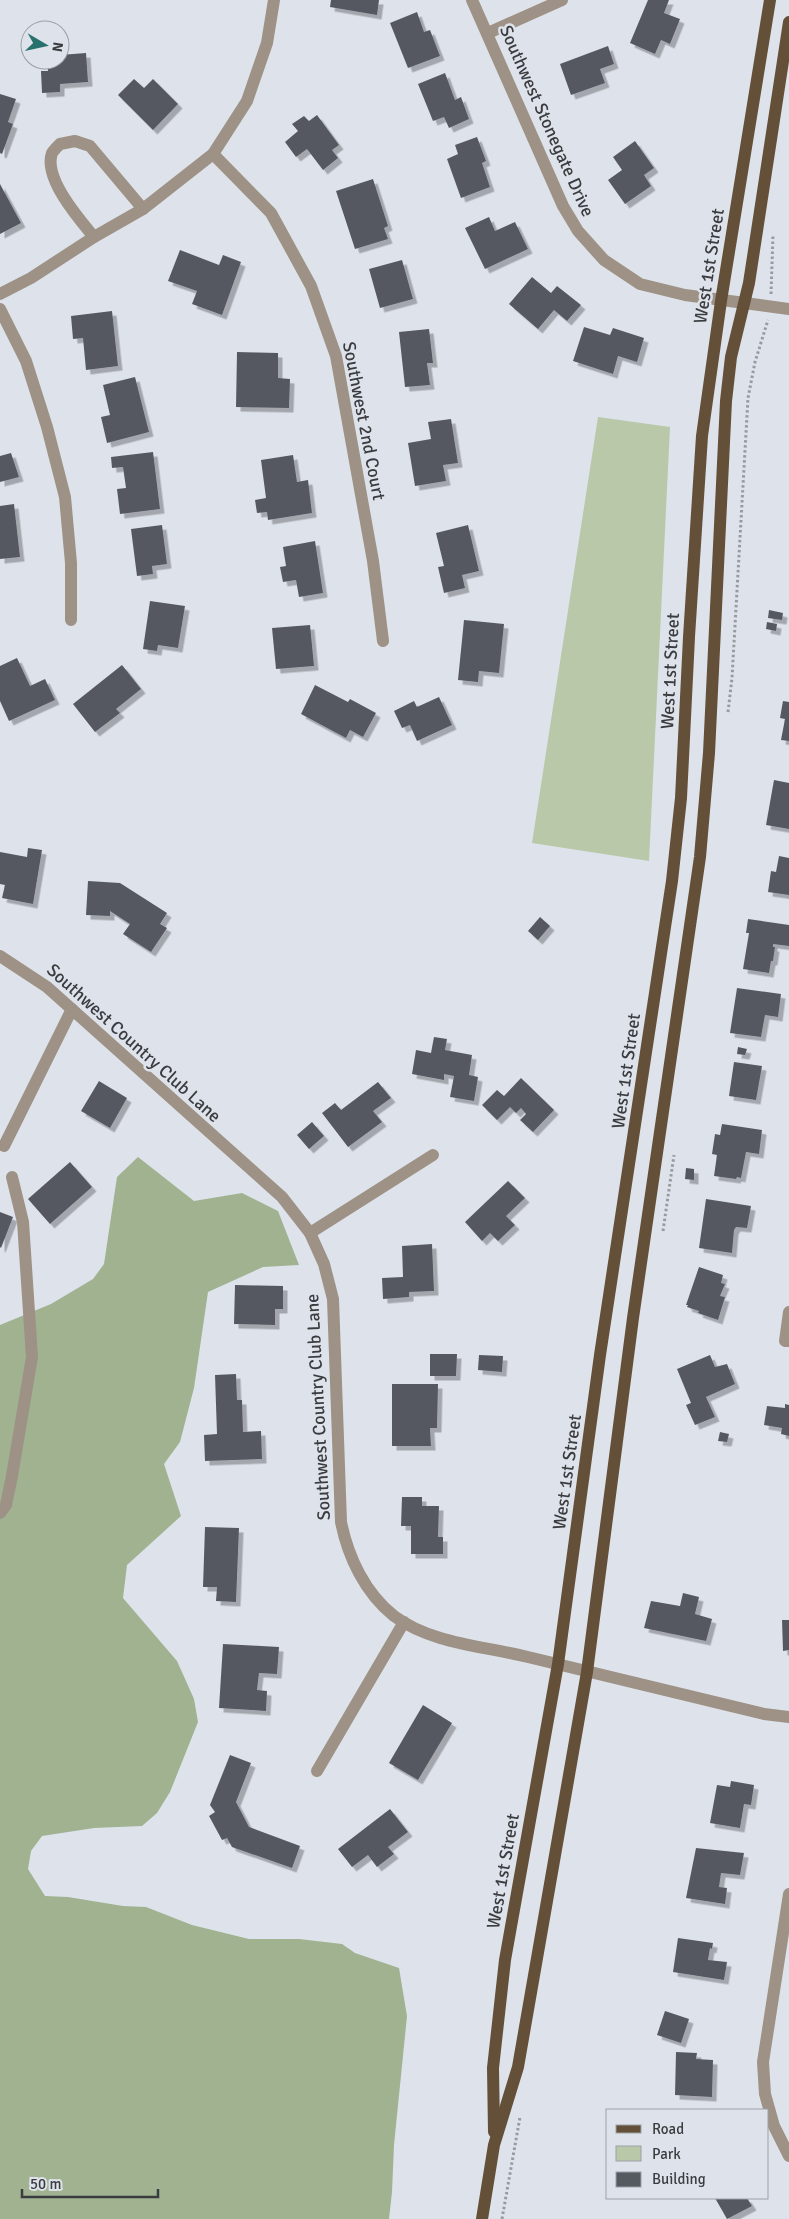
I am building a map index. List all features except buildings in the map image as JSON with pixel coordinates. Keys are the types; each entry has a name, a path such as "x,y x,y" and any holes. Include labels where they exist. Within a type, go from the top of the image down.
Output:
{"main road":[{"name":"West 1st Street","path":"494,2145 493,2068 505,1960 558,1664 600,1355 672,881 681,798 702,436 770,0"},
{"name":"West 1st Street","path":"482,2219 494,2145 518,2067 587,1672 633,1318 700,857 708,762 726,400 739,304 749,283 789,22"}],"street":[{"path":"0,294 31,278 94,237 143,209 213,154 246,101 267,43 274,0"},
{"name":"Southwest Stonegate Drive","path":"472,0 563,206 578,231 604,260 640,284 685,295 739,304 789,309"},
{"path":"488,33 562,0"},
{"path":"94,237 70,206 55,181 52,153 60,144 75,141 90,146 143,209"},
{"name":"Southwest 2nd Court","path":"213,154 270,213 311,286 336,356 373,561 383,641"},
{"path":"0,309 26,361 47,427 65,496 71,563 71,620"},
{"name":"Southwest Country Club Lane","path":"0,956 48,987 282,1197 310,1233 324,1264 333,1299 341,1522 346,1546 361,1576 375,1598 394,1616 416,1629 441,1638 573,1667 587,1672 764,1714 789,1717"},
{"path":"4,1146 72,1009"},
{"path":"310,1233 433,1155"},
{"path":"0,1513 6,1505 12,1476 32,1358 23,1222 12,1177"},
{"path":"787,1341 789,1312"},
{"path":"317,1770 404,1622"},
{"path":"789,1894 763,2062 765,2094 774,2126 789,2156"}],"green space":[{"path":"598,417 670,427 649,861 532,843"},
{"path":"138,1157 194,1201 242,1193 278,1211 299,1265 263,1267 208,1292 194,1388 180,1442 164,1464 181,1516 127,1565 123,1598 177,1661 194,1699 198,1722 170,1792 157,1813 142,1826 94,1828 42,1836 31,1851 28,1869 45,1896 146,1907 192,1925 249,1939 299,1939 342,1944 355,1953 399,1968 407,2016 394,2145 389,2219 0,2219 0,1325 51,1304 93,1279 104,1264 117,1177"}]}
